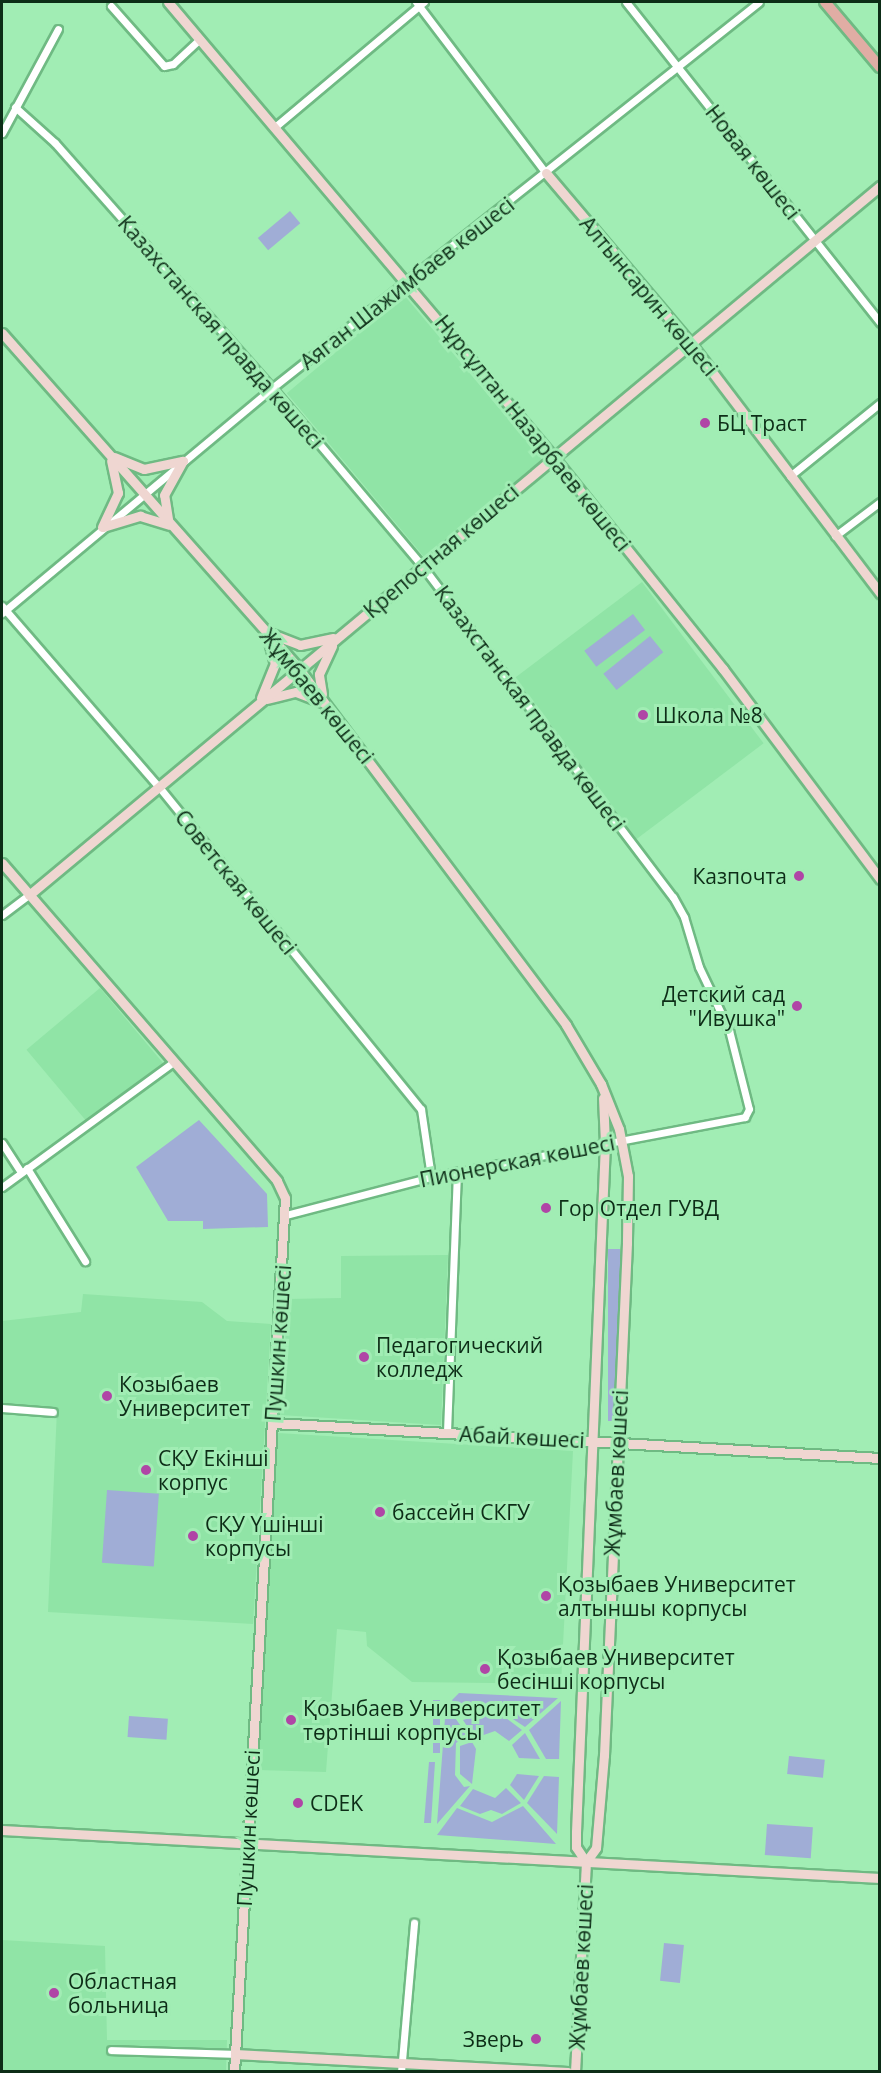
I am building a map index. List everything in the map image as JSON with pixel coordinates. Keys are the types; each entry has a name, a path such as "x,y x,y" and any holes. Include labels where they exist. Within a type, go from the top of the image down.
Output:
{"main road":[{"name":"Нұрсұлтан Назарбаев көшесі","path":"168,2 409,283 554,458 723,669 879,879"},
{"path":"825,2 879,67"},
{"name":"Алтынсарин көшесі","path":"546,173 690,344 879,593"},
{"name":"Крепостная көшесі","path":"29,895 879,186"},
{"name":"Жұмбаев көшесі","path":"2,333 299,669 327,705 566,1025 601,1084 622,1140 628,1187 599,1828 596,1848 586,1862 575,2072"},
{"path":"108,453 144,469 183,460"},
{"path":"102,527 118,488 108,453"},
{"path":"174,528 165,512 164,498 183,460"},
{"path":"102,527 140,516 174,528"},
{"path":"264,630 300,645 338,637"},
{"path":"258,703 274,664 264,630"},
{"path":"327,705 319,674 338,637"},
{"path":"258,703 296,692 327,705"},
{"name":"Пушкин көшесі","path":"2,862 172,1062 277,1181 285,1198 286,1215 246,1844 234,2072"},
{"name":"Жұмбаев көшесі","path":"586,1862 576,1847 576,1832 605,1143 601,1084"},
{"name":"Абай көшесі","path":"273,1423 879,1458"},
{"path":"2,1830 879,1878"},
{"path":"235,2054 401,2068 568,2072"}],"street":[{"name":"Новая көшесі","path":"626,2 879,322"},
{"name":"Аяган Шажимбаев көшесі","path":"3,610 272,388 409,283 759,2"},
{"path":"276,126 420,3"},
{"name":"Алтынсарин көшесі","path":"420,3 546,173"},
{"path":"111,6 164,66 173,64 200,39"},
{"path":"2,133 58,29"},
{"name":"Казахстанская правда көшесі","path":"15,107 55,143 272,388 423,567 680,908 699,967 729,1030 749,1114"},
{"path":"790,476 879,403"},
{"path":"835,536 879,502"},
{"name":"Советская көшесі","path":"3,610 159,787 421,1109 431,1177"},
{"name":"Крепостная көшесі","path":"2,915 29,895"},
{"path":"2,1187 172,1062"},
{"name":"Пионерская көшесі","path":"286,1215 431,1177 749,1114"},
{"path":"2,1143 24,1170 85,1261"},
{"path":"447,1432 458,1172"},
{"path":"2,1408 53,1412"},
{"path":"401,2068 414,1923"},
{"path":"111,2050 235,2054"}],"shaded area":[{"path":"290,211 300,223 268,250 258,238"},
{"path":"404,295 542,460 425,558 287,393"},
{"name":"Школа №8","path":"642,582 764,743 637,839 515,678"},
{"path":"633,614 645,630 596,667 584,651"},
{"path":"650,636 663,652 617,690 603,674"},
{"path":"100,988 163,1063 89,1125 26,1050"},
{"path":"199,1120 267,1194 268,1227 203,1229 203,1221 168,1221 136,1167"},
{"path":"608,1249 620,1249 620,1421 608,1421"},
{"name":"Педагогический колледж","path":"448,1255 441,1425 280,1415 288,1299 341,1298 341,1256"},
{"path":"83,1294 202,1302 227,1321 271,1324 253,1624 48,1612 57,1409 2,1405 2,1321 81,1312"},
{"path":"278,1433 573,1451 561,1684 412,1682 367,1646 366,1632 337,1629 326,1772 258,1770"},
{"path":"107,1490 159,1494 154,1566 102,1563"},
{"path":"459,1693 558,1698 525,1727 493,1706 461,1716 452,1700"},
{"path":"433,1700 440,1700 440,1753 433,1753"},
{"path":"561,1701 559,1759 546,1759 529,1730"},
{"path":"446,1705 470,1739 465,1737 456,1743 455,1775 464,1787 470,1786 437,1824"},
{"path":"482,1714 492,1719 502,1715 522,1730 509,1741 495,1731 475,1738 463,1720"},
{"path":"129,1716 168,1719 166,1740 128,1737"},
{"path":"525,1733 540,1759 519,1758 512,1745"},
{"path":"472,1742 476,1749 472,1784 460,1774 460,1746"},
{"path":"789,1756 825,1760 823,1778 787,1774"},
{"path":"429,1762 435,1762 431,1823 424,1823"},
{"path":"517,1774 539,1776 524,1800 510,1785"},
{"path":"544,1776 559,1777 557,1834 527,1803"},
{"path":"506,1788 521,1803 502,1814 491,1810 480,1814 460,1806 473,1789 495,1798"},
{"path":"523,1806 556,1844 437,1835 457,1808 492,1822"},
{"path":"767,1824 813,1827 811,1858 765,1855"},
{"name":"Областная больница","path":"2,1940 105,1946 107,2040 227,2040 226,2071 2,2071"},
{"path":"664,1943 684,1945 680,1983 660,1981"}],"place":[{"name":"БЦ Траст","path":"705,423"},
{"name":"Школа №8","path":"643,715"},
{"name":"Казпочта","path":"799,876"},
{"name":"Детский сад \"Ивушка\"","path":"797,1006"},
{"name":"Гор Отдел ГУВД","path":"546,1208"},
{"name":"Педагогический колледж","path":"364,1357"},
{"name":"Козыбаев Университет","path":"107,1396"},
{"name":"СҚУ Екінші корпус","path":"146,1470"},
{"name":"бассейн СКГУ","path":"380,1512"},
{"name":"СҚУ Үшінші корпусы","path":"193,1536"},
{"name":"Қозыбаев Университет алтыншы корпусы","path":"546,1596"},
{"name":"Қозыбаев Университет бесінші корпусы","path":"485,1669"},
{"name":"Қозыбаев Университет төртінші корпусы","path":"291,1720"},
{"name":"CDEK","path":"298,1803"},
{"name":"Областная больница","path":"54,1993"},
{"name":"Зверь","path":"536,2039"}]}
